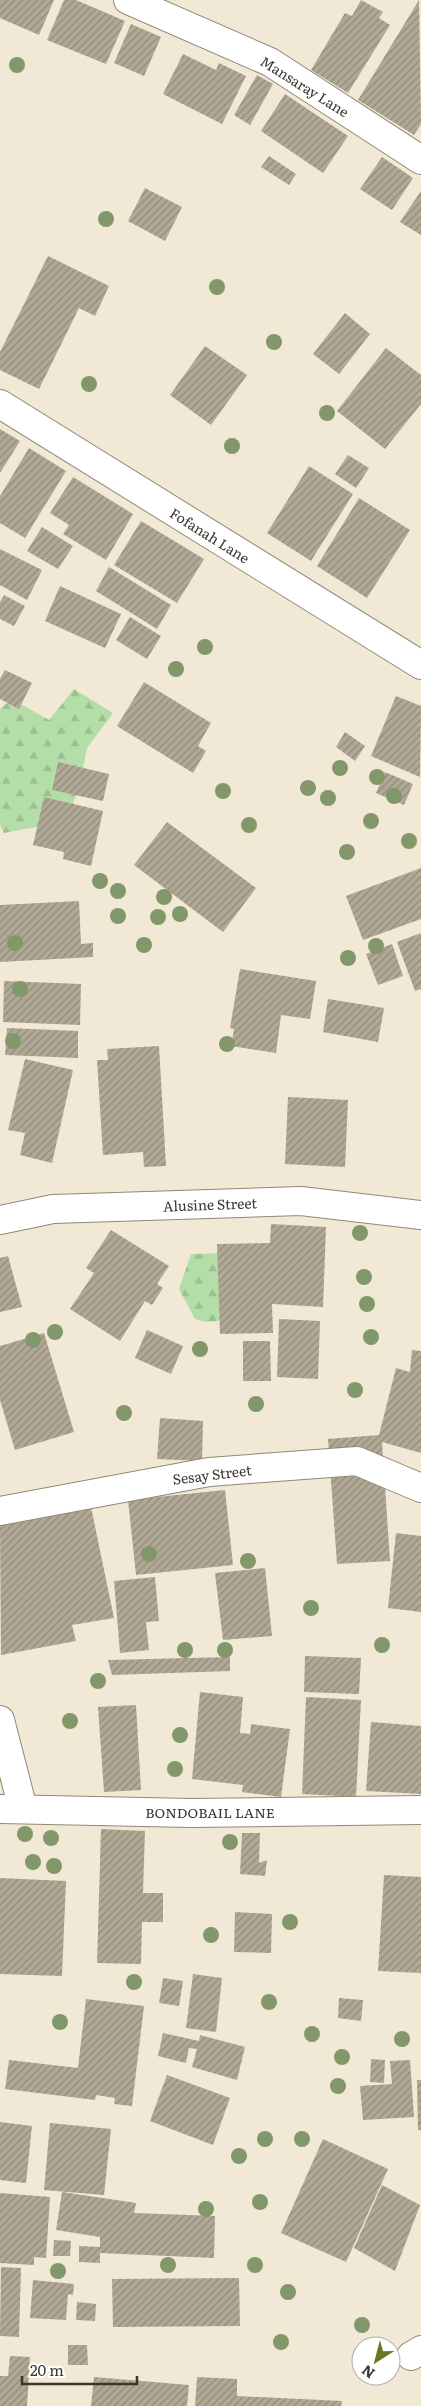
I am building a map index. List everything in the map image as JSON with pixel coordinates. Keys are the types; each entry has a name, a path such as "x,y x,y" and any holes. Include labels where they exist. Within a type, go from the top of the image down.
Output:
{"street":[{"name":"Mansaray Lane","path":"128,0 270,62 421,160"},
{"name":"Fofanah Lane","path":"0,404 421,665"},
{"name":"Alusine Street","path":"0,1220 53,1210 301,1201 421,1215"},
{"name":"Sesay Street","path":"0,1511 209,1472 357,1461 421,1488"},
{"path":"0,1720 11,1809"},
{"name":"BONDOBAIL LANE","path":"11,1809 191,1813 421,1810"}],"green space":[{"path":"74,689 113,713 87,748 80,783 67,821 4,833 0,825 0,709 12,699 49,720"},
{"path":"227,1253 225,1320 206,1322 195,1319 179,1289 191,1254"}],"building":[{"path":"0,0 54,0 39,35 0,18"},
{"path":"64,0 76,0 125,21 106,64 47,40"},
{"path":"361,0 383,12 379,18 390,25 348,93 311,70 345,13 352,16"},
{"path":"419,0 421,124 414,135 358,100"},
{"path":"131,24 161,37 144,76 114,63"},
{"path":"183,54 216,70 219,63 246,76 222,124 163,94"},
{"path":"257,75 273,84 250,125 234,115"},
{"path":"285,94 348,136 323,173 261,131"},
{"path":"269,156 296,174 289,185 261,167"},
{"path":"382,157 413,178 392,210 360,189"},
{"path":"145,188 182,207 165,241 128,221"},
{"path":"421,191 421,235 400,222"},
{"path":"48,256 109,286 95,316 79,308 39,389 0,370 0,352"},
{"path":"345,313 370,334 339,374 313,354"},
{"path":"205,346 247,375 211,425 170,395"},
{"path":"386,348 421,375 421,404 385,449 337,411"},
{"path":"0,429 20,441 0,473"},
{"path":"29,448 66,471 25,538 0,523 0,496"},
{"path":"348,455 369,468 356,488 335,474"},
{"path":"309,466 353,494 311,561 267,533"},
{"path":"73,477 133,514 106,560 63,534 69,525 50,513"},
{"path":"359,498 410,530 367,598 317,566"},
{"path":"141,521 204,559 177,603 114,565"},
{"path":"42,527 73,546 58,569 27,551"},
{"path":"0,549 42,570 27,600 0,585"},
{"path":"109,567 171,605 157,629 96,591"},
{"path":"60,586 121,614 105,648 45,621"},
{"path":"4,595 25,606 14,626 0,619 0,602"},
{"path":"130,617 161,636 147,659 116,640"},
{"path":"5,670 32,683 19,709 0,699 0,679"},
{"path":"144,682 211,723 198,746 206,751 193,773 117,726"},
{"path":"396,696 421,706 420,777 371,756"},
{"path":"345,732 365,746 355,761 336,747"},
{"path":"58,762 109,774 103,801 52,790"},
{"path":"385,772 413,784 404,805 376,793"},
{"path":"44,797 103,811 91,866 63,859 64,852 33,845"},
{"path":"167,822 256,888 223,932 134,865"},
{"path":"421,868 421,919 363,940 346,896"},
{"path":"79,901 81,944 93,943 93,957 0,962 0,905"},
{"path":"421,933 421,989 415,991 397,942"},
{"path":"392,944 403,976 378,985 366,954"},
{"path":"240,969 316,981 310,1019 281,1015 276,1053 231,1046 234,1029 230,1028"},
{"path":"4,981 81,984 80,1025 3,1022"},
{"path":"328,999 384,1008 378,1042 323,1032"},
{"path":"7,1028 78,1031 78,1058 5,1055"},
{"path":"159,1046 166,1166 144,1167 143,1152 103,1155 97,1060 108,1060 107,1049"},
{"path":"25,1059 73,1070 52,1163 20,1155 25,1133 8,1130"},
{"path":"288,1097 348,1100 345,1167 285,1164"},
{"path":"271,1224 326,1227 323,1307 272,1304 273,1333 220,1334 217,1244 270,1243"},
{"path":"111,1230 169,1266 157,1284 163,1288 152,1305 145,1301 120,1341 70,1309 94,1273 86,1268"},
{"path":"8,1256 22,1307 0,1312 0,1258"},
{"path":"279,1319 320,1321 318,1379 277,1377"},
{"path":"147,1330 183,1346 171,1374 135,1358"},
{"path":"44,1333 74,1432 15,1450 0,1400 0,1346"},
{"path":"243,1341 270,1341 271,1381 243,1381"},
{"path":"412,1350 421,1351 421,1453 382,1442 390,1561 337,1564 328,1439 379,1435 396,1368 410,1372"},
{"path":"160,1418 203,1421 202,1461 157,1459"},
{"path":"225,1490 233,1565 136,1575 128,1500"},
{"path":"91,1507 114,1618 72,1625 76,1641 1,1655 0,1525"},
{"path":"396,1533 421,1536 421,1612 388,1608"},
{"path":"265,1568 272,1636 223,1640 215,1573"},
{"path":"155,1577 159,1621 146,1622 149,1650 120,1653 114,1581"},
{"path":"305,1656 361,1658 359,1694 304,1692"},
{"path":"230,1657 230,1671 112,1675 108,1660"},
{"path":"200,1692 243,1697 240,1733 250,1734 251,1724 290,1729 281,1797 242,1792 243,1785 192,1779"},
{"path":"306,1697 361,1700 356,1797 302,1794"},
{"path":"136,1705 141,1790 104,1792 98,1707"},
{"path":"371,1722 421,1726 421,1794 366,1791"},
{"path":"101,1829 145,1831 143,1893 163,1893 163,1922 142,1922 141,1964 97,1963"},
{"path":"242,1833 260,1833 259,1863 267,1860 265,1876 240,1874"},
{"path":"384,1875 421,1877 421,1973 378,1971"},
{"path":"0,1878 66,1881 62,1976 0,1974"},
{"path":"235,1912 272,1914 271,1953 234,1952"},
{"path":"193,1974 222,1978 216,2032 186,2028"},
{"path":"163,1978 183,1981 179,2006 159,2003"},
{"path":"339,1998 363,2000 361,2021 338,2018"},
{"path":"86,1999 144,2006 132,2106 114,2104 115,2098 96,2095 95,2100 5,2089 9,2060 78,2068"},
{"path":"163,2033 199,2041 200,2035 245,2047 237,2080 192,2067 197,2049 189,2048 186,2063 158,2056"},
{"path":"371,2059 385,2060 384,2083 370,2082"},
{"path":"410,2060 414,2117 363,2120 360,2086 392,2084 390,2061"},
{"path":"167,2075 230,2098 213,2145 150,2121"},
{"path":"417,2080 421,2080 421,2130 418,2130"},
{"path":"0,2122 32,2126 26,2183 0,2180"},
{"path":"50,2123 111,2129 104,2195 44,2190"},
{"path":"323,2139 388,2169 346,2262 281,2233"},
{"path":"382,2185 420,2205 395,2271 354,2248"},
{"path":"62,2192 136,2203 134,2213 215,2216 214,2258 100,2253 100,2263 79,2262 79,2246 100,2247 100,2237 56,2230"},
{"path":"0,2193 50,2197 46,2258 34,2257 34,2265 0,2263"},
{"path":"54,2240 71,2241 70,2256 53,2256"},
{"path":"1,2267 21,2268 19,2337 0,2336"},
{"path":"239,2278 240,2326 113,2327 112,2279"},
{"path":"33,2280 74,2284 73,2295 68,2294 66,2320 30,2318"},
{"path":"77,2302 96,2304 95,2321 76,2320"},
{"path":"68,2345 87,2345 88,2365 68,2365"},
{"path":"10,2356 30,2357 27,2406 0,2406 0,2376 8,2376"},
{"path":"94,2377 189,2385 187,2406 91,2406"},
{"path":"197,2377 237,2379 237,2396 342,2401 341,2406 195,2406"}]}
